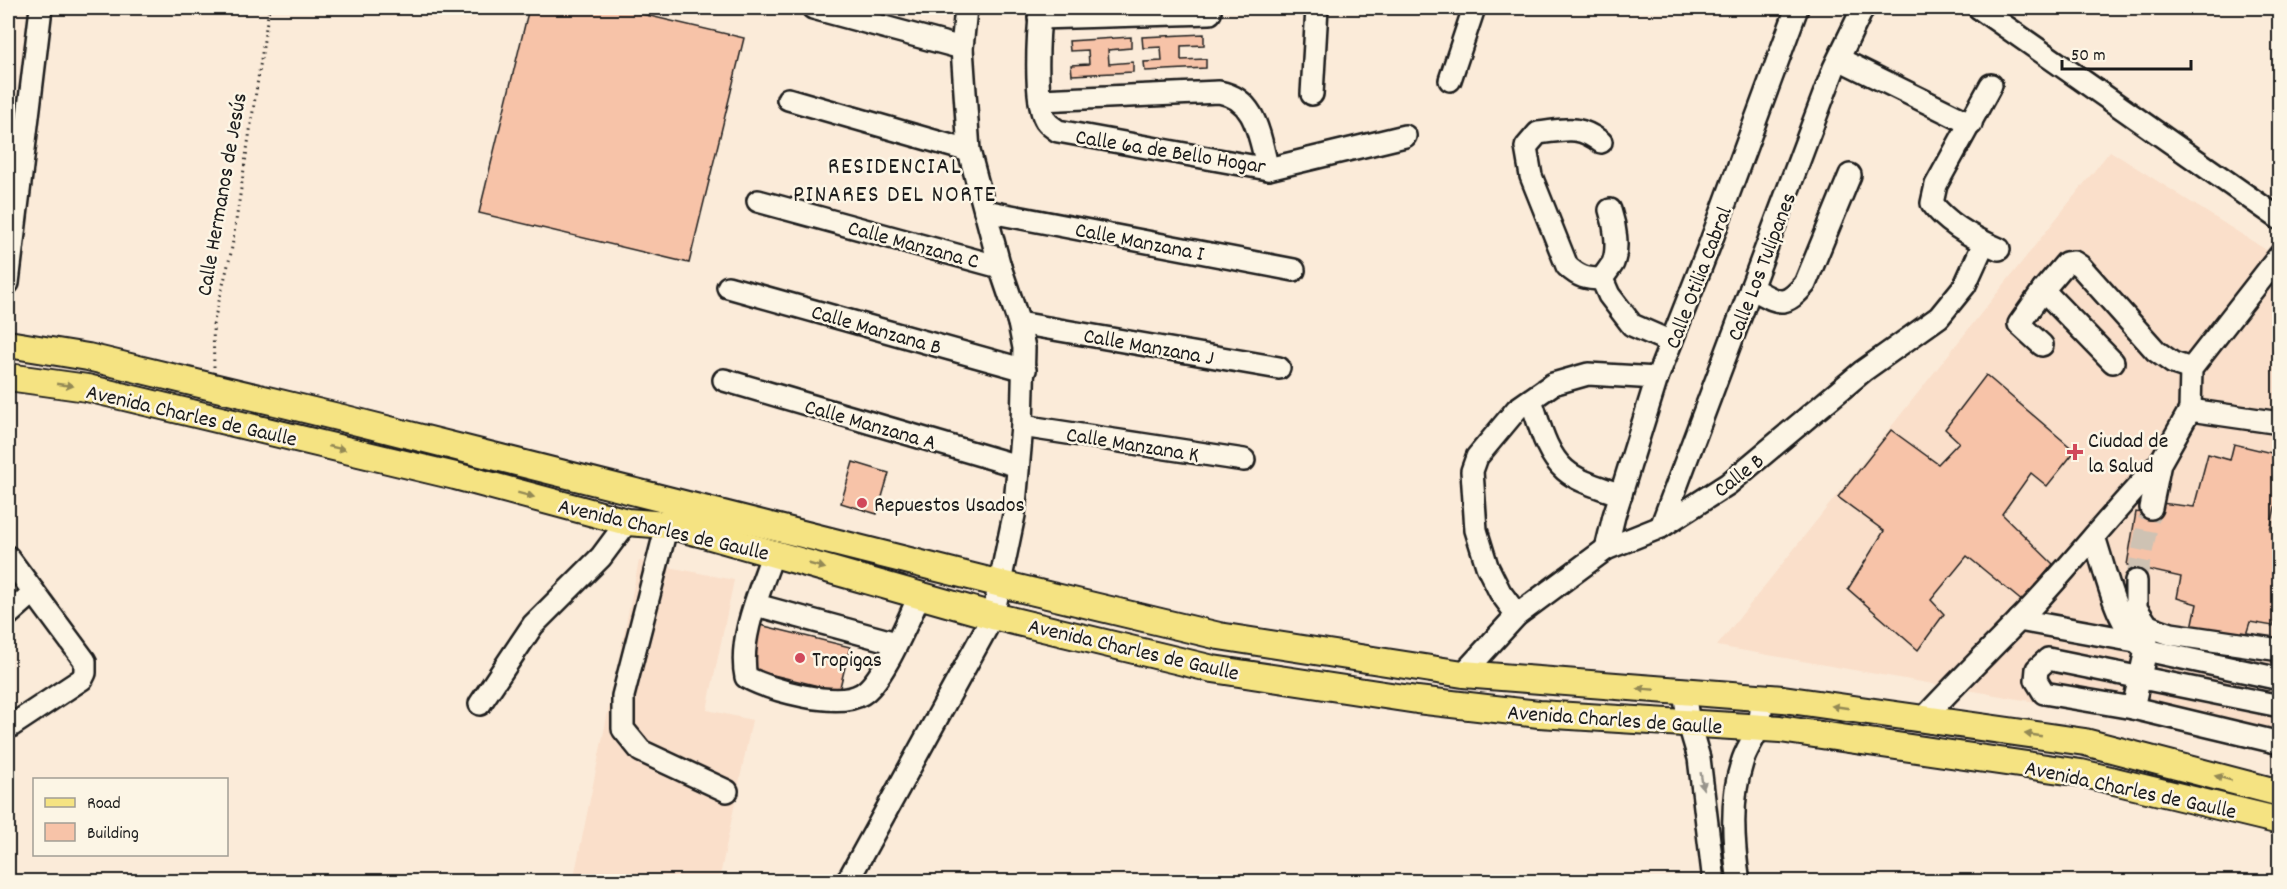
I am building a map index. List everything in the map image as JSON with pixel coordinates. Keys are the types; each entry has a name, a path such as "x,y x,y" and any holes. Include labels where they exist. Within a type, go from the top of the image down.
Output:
{"main road":[{"name":"Avenida Charles de Gaulle","path":"8,344 88,357 1001,584 1220,636 1463,674 1762,697 2085,742 2280,793"},
{"name":"Avenida Charles de Gaulle","path":"8,377 87,388 455,476 627,522 667,525 993,616 1213,669 1417,700 1539,714 1792,730 2081,773 2280,821"},
{"path":"1213,669 1220,636"}],"street":[{"path":"8,284 41,8"},
{"path":"813,8 962,48"},
{"path":"847,882 993,616 1014,515 1022,426 1024,348 969,151 962,48 966,8"},
{"path":"1312,94 1317,8"},
{"path":"1450,81 1474,8"},
{"name":"Calle Otilia Cabral","path":"1606,549 1657,378 1710,244 1797,8"},
{"name":"Calle Los Tulipanes","path":"1661,527 1839,58 1863,8"},
{"path":"1978,8 2280,219"},
{"path":"1210,13 1040,13 1040,100 1219,92 1232,95 1244,103 1252,115 1268,169"},
{"path":"1839,58 1971,124 1991,85"},
{"path":"788,99 969,151"},
{"name":"Calle 6a de Bello Hogar","path":"1040,100 1045,121 1058,131 1268,169 1405,136"},
{"name":"Calle B","path":"1463,674 1517,615 1606,549 1661,527 1728,484 1863,371 1939,317 1965,285 1991,246 1941,216 1932,203 1936,185 1971,124"},
{"path":"1600,142 1587,131 1565,130 1538,133 1526,147 1531,176 1567,266 1586,279 1602,279"},
{"path":"1751,288 1778,302 1793,298 1805,284 1850,175"},
{"name":"Calle Manzana C","path":"758,201 1000,267"},
{"path":"1602,279 1613,262 1615,251 1615,230 1610,210"},
{"name":"Calle Manzana I","path":"985,211 1294,270"},
{"path":"1923,719 2019,620 2160,463 2190,410 2191,369 2280,255"},
{"path":"2042,345 2019,324 2043,290 2067,263 2074,262 2156,351 2173,363 2191,369"},
{"path":"1602,279 1609,295 1632,325 1671,342"},
{"name":"Calle Manzana B","path":"728,287 1025,370"},
{"path":"2043,290 2113,362"},
{"name":"Calle Manzana J","path":"1018,323 1279,368"},
{"path":"1517,615 1500,592 1488,566 1476,530 1472,471 1477,457 1517,409 1553,384 1588,374 1657,378"},
{"name":"Calle Manzana A","path":"724,380 1018,466"},
{"path":"1531,400 1554,457 1566,470 1580,479 1621,495"},
{"path":"2190,410 2280,423"},
{"name":"Calle Manzana K","path":"1022,426 1244,460"},
{"path":"2151,508 2160,463"},
{"path":"480,704 533,625 601,557 627,522"},
{"path":"667,525 623,696 623,729 641,751 727,791"},
{"path":"2094,537 2112,593 2143,639"},
{"path":"772,553 745,641 743,665 746,678 805,697 849,699 863,694 882,672 920,595"},
{"path":"8,557 85,661 85,673 82,679 8,728"},
{"path":"2133,708 2140,678 2143,639 2136,608 2136,581"},
{"path":"8,615 34,592"},
{"path":"756,605 896,643"},
{"path":"2019,620 2143,639 2251,673 2280,679"},
{"path":"2143,639 2171,634 2280,650"},
{"path":"2239,732 2258,648"},
{"path":"2280,706 2048,659 2037,669 2036,680 2044,693 2133,708 2280,743"},
{"path":"1684,692 1689,724 1699,758 1714,882"},
{"path":"1739,882 1735,861 1734,814 1737,787 1742,761 1759,727 1762,697"}],"path":[{"name":"Calle Hermanos de Jesús","path":"212,387 215,356 213,325 231,253 269,8"}],"shaded area":[{"name":"Ciudad de la Salud","path":"2110,151 2279,258 2279,745 1717,646"},
{"path":"639,561 734,580 707,710 752,720 719,881 573,882"}],"building":[{"path":"529,8 616,8 744,38 689,263 479,213"},
{"path":"1204,34 1204,45 1181,46 1181,60 1206,59 1206,68 1145,71 1144,62 1162,61 1161,47 1143,48 1142,37"},
{"path":"1131,37 1131,48 1108,50 1109,64 1133,62 1133,72 1072,75 1071,65 1089,64 1088,50 1070,51 1069,41"},
{"path":"1986,375 2075,451 2047,486 2031,473 2002,514 2053,564 2023,602 1967,556 1931,600 1944,614 1918,650 1848,589 1884,531 1838,497 1891,430 1938,464 1959,442 1945,429"},
{"path":"2234,444 2280,455 2280,483 2270,531 2280,533 2280,600 2273,626 2250,622 2244,641 2192,628 2197,604 2177,598 2181,577 2127,565 2136,512 2158,516 2161,503 2194,507 2208,454 2230,460"},
{"path":"853,462 889,473 877,514 841,503"},
{"name":"Tropigas","path":"760,625 850,647 839,691 749,669"}],"tunnel":[{"path":"2136,581 2151,508"}],"place":[{"name":"Ciudad de la Salud","path":"2075,452"},
{"name":"Repuestos Usados","path":"862,503"},
{"name":"Tropigas","path":"800,658"}],"district":[{"name":"RESIDENCIAL PINARES DEL NORTE","path":"895,179"}]}
